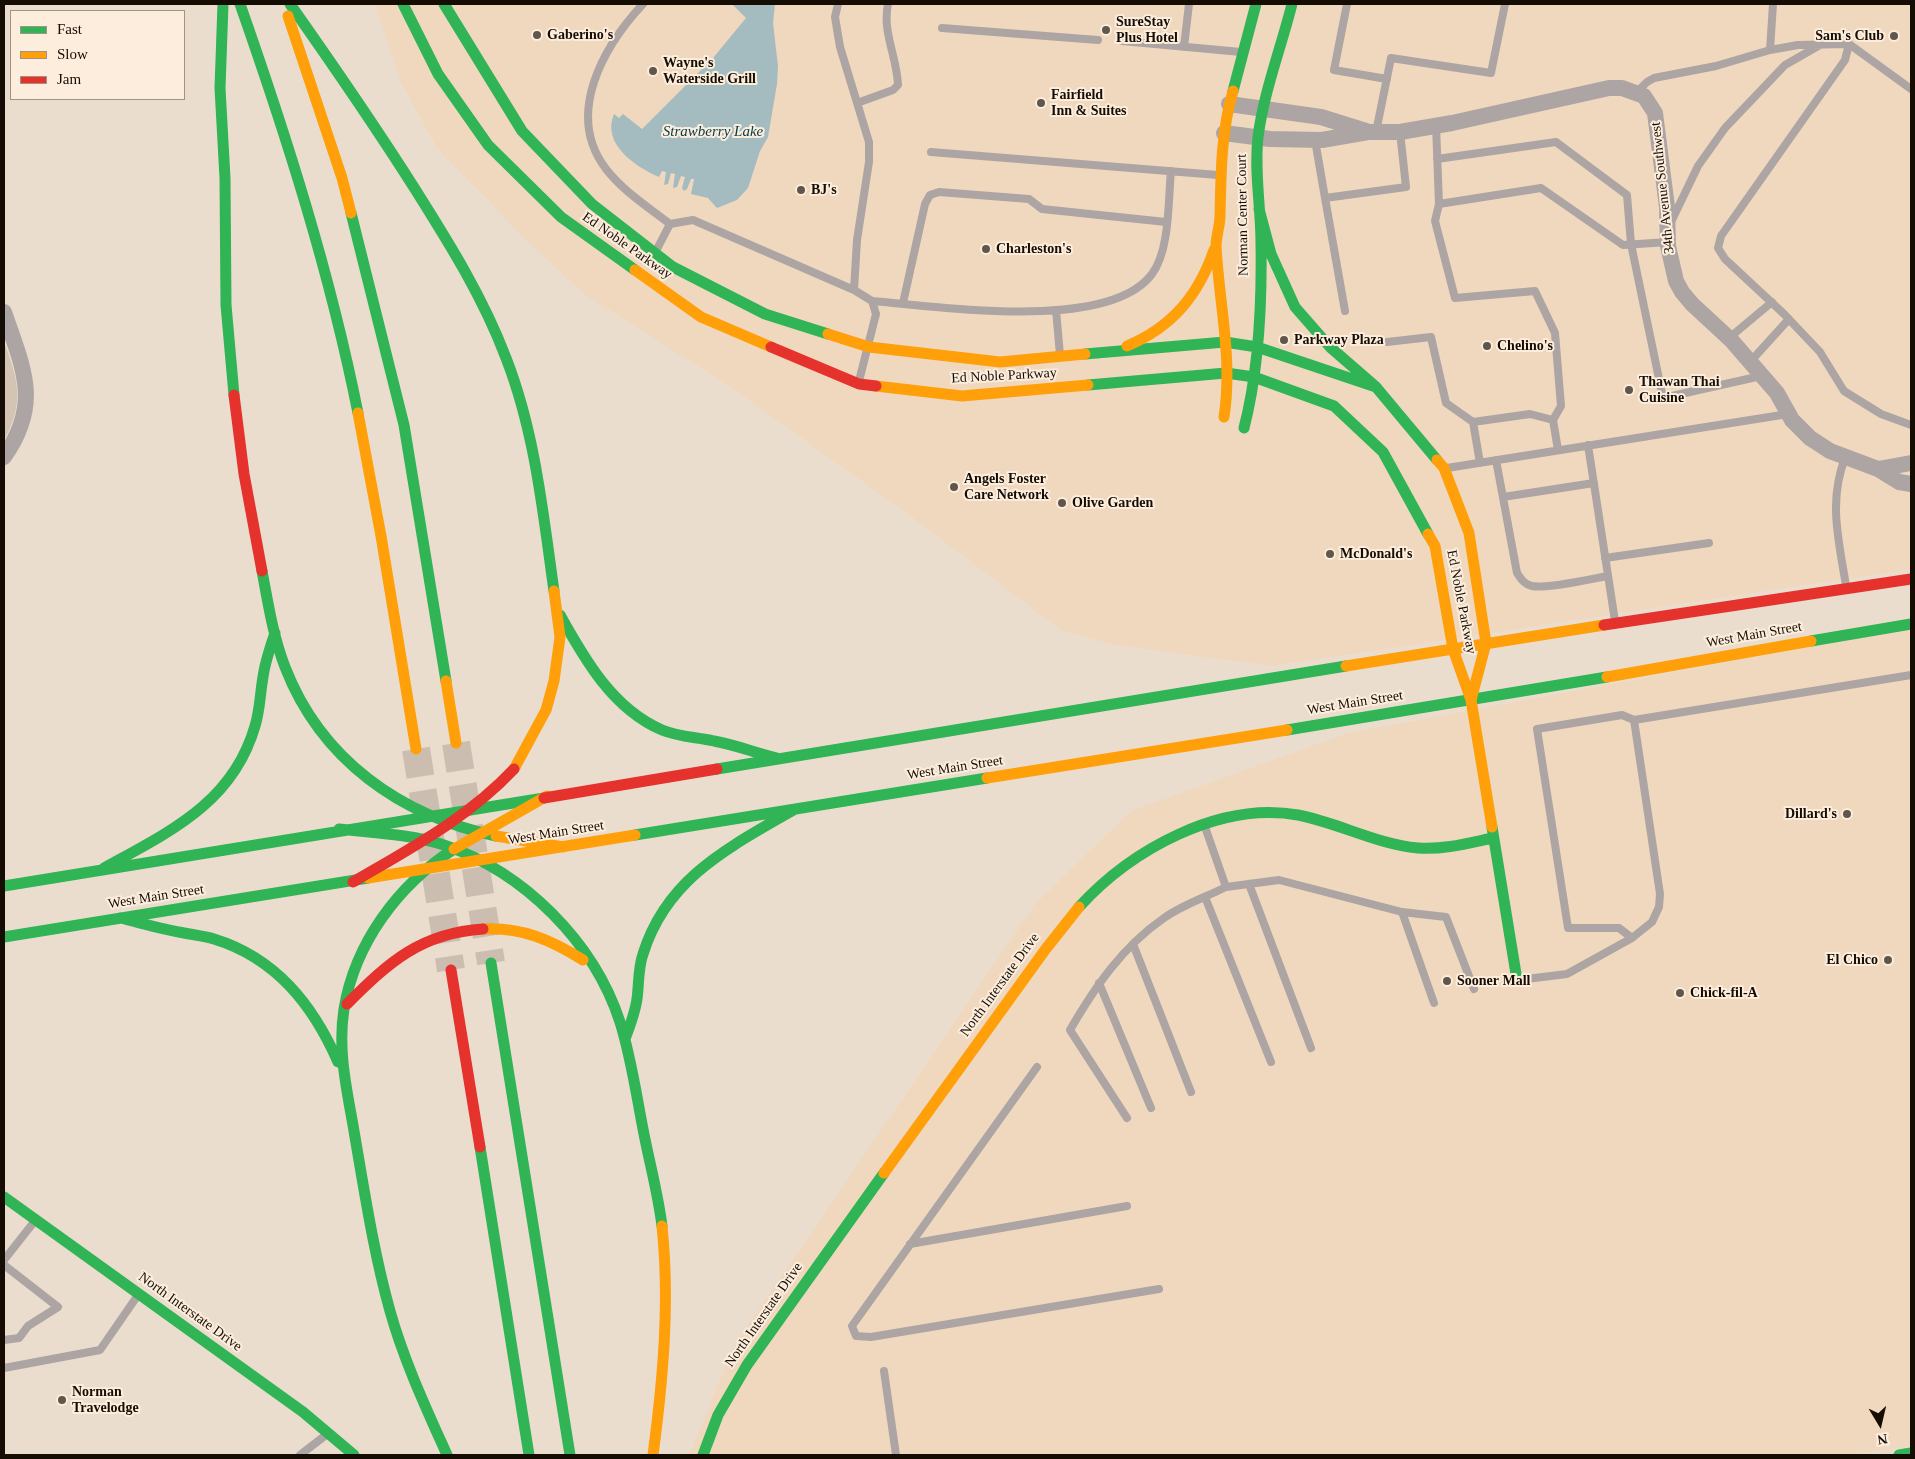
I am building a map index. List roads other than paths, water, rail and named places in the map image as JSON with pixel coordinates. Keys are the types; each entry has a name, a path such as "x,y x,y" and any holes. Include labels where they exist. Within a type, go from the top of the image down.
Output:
{"main road":[{"path":"223,4 220,76 225,176 229,344 235,415 247,493 275,633 285,668 297,695 313,721 356,769 378,788 402,803 450,826 480,834 563,846"},
{"path":"240,4 303,195 338,324 384,554 416,749"},
{"path":"284,4 342,178 377,309 404,425 456,744"},
{"path":"290,4 367,114 452,247 485,308 506,359 528,429 558,611 560,637 557,661 546,710 516,766 494,790 450,826 353,882"},
{"name":"Ed Noble Parkway","path":"403,4 438,74 488,145 561,217 701,317 859,384 962,396 1226,373 1254,376 1334,406 1383,452 1435,546 1453,649 1471,700 1517,980"},
{"name":"Norman Center Court","path":"1224,417 1228,390 1216,244 1220,219 1220,175 1229,104 1256,4"},
{"name":"Norman Center Court","path":"1244,428 1253,394 1257,347 1261,242 1258,209 1258,137 1270,75 1282,43 1292,4"},
{"name":"Ed Noble Parkway","path":"448,5 522,131 592,204 673,267 765,314 869,347 1000,362 1225,342 1257,347 1376,387 1444,468 1470,533 1486,643 1471,700"},
{"path":"1258,209 1276,267 1295,307 1330,347 1376,387"},
{"path":"1104,353 1143,340 1177,316 1193,298 1208,269 1216,244"},
{"path":"4,886 339,829 1486,643 1911,579"},
{"path":"558,611 596,676 611,694 632,711 652,724 683,736 714,741 777,758"},
{"name":"West Main Street","path":"4,937 1471,700 1911,624"},
{"path":"104,868 189,819 217,797 235,773 254,731 262,693 264,671 275,633"},
{"path":"447,1455 391,1313 370,1226 341,1052 345,1006 358,960 372,933 401,892 453,849 547,796"},
{"path":"625,1038 636,1007 638,976 644,949 656,921 670,899 690,876 709,861 795,809"},
{"name":"North Interstate Drive","path":"702,1455 720,1411 755,1353 1062,928 1082,904 1124,868 1150,850 1205,825 1239,816 1276,813 1296,814 1396,845 1420,848 1452,846 1493,838"},
{"path":"339,829 422,841 453,849 498,872 544,907 576,941 596,969 611,997 625,1038 661,1219 664,1262 665,1355 654,1455"},
{"path":"120,918 214,939 238,948 270,967 289,982 315,1014 329,1039 345,1080"},
{"path":"345,1006 379,972 412,948 454,932 476,929 518,932 540,936 567,950 596,969"},
{"path":"491,963 570,1455"},
{"path":"451,970 529,1455"},
{"name":"North Interstate Drive","path":"4,1197 329,1432 354,1455"},
{"path":"1899,1455 1911,1453"}],"street":[{"path":"1224,133 1315,140 1372,132 1400,132 1609,88 1622,88 1637,92"},
{"name":"34th Avenue Southwest","path":"1637,92 1644,96 1654,113 1668,235 1676,281 1682,292 1692,304 1729,338 1762,375 1776,393 1788,414 1810,438 1844,458 1878,469 1899,482 1911,484"},
{"path":"1229,104 1321,117 1372,132"},
{"path":"4,312 22,364 27,398 20,431 4,457"},
{"name":"34th Avenue Southwest","path":"1878,469 1911,463"}],"lane":[{"path":"643,4 629,19 598,67 588,110 590,134 605,168 617,182 670,224 692,220 854,290 872,301 1026,313 1103,303 1131,292 1151,275 1162,254 1171,171"},
{"path":"838,4 835,17 840,47 869,142 869,162 857,240 854,290"},
{"path":"857,103 893,90 898,85 888,38 886,13 888,4"},
{"path":"1184,47 1189,4"},
{"path":"1347,4 1334,70 1386,79"},
{"path":"1372,132 1391,58 1491,73 1505,4"},
{"path":"1770,50 1773,4"},
{"path":"942,28 1098,40"},
{"path":"1122,42 1242,52"},
{"path":"1439,204 1541,188 1623,244 1631,244 1668,235 1698,166 1725,128 1785,64 1824,44"},
{"path":"1637,92 1654,78 1716,66 1770,50 1798,45 1824,44 1849,44 1911,89"},
{"path":"1849,44 1844,60 1721,236 1718,248 1725,259 1772,302 1820,352 1844,391 1882,414 1911,425"},
{"path":"1436,125 1439,204 1435,221 1455,298 1535,291 1555,333 1561,406 1553,420 1558,450"},
{"path":"1325,198 1406,187 1400,132"},
{"path":"1315,140 1345,311"},
{"path":"1437,159 1556,142 1627,195 1631,244 1663,398 1762,375"},
{"path":"931,152 1220,175"},
{"path":"903,303 925,204 930,195 939,192 1029,200 1042,209 1166,222"},
{"path":"655,253 670,224"},
{"path":"859,384 876,314 872,301"},
{"path":"1729,338 1772,302"},
{"path":"1056,310 1060,357"},
{"path":"1750,362 1789,319"},
{"path":"1387,342 1431,337 1446,403 1473,422 1530,414 1553,420"},
{"path":"1444,468 1788,414"},
{"path":"1473,422 1480,463"},
{"path":"1588,445 1615,625"},
{"path":"1844,458 1837,478 1834,507 1846,588"},
{"path":"1496,460 1517,573 1524,582 1532,586 1544,586 1608,576"},
{"path":"1503,497 1594,483"},
{"path":"1605,558 1710,543"},
{"path":"1632,938 1619,928 1568,928 1537,729 1622,715 1634,720 1911,675"},
{"path":"1517,980 1566,974 1632,938 1652,922 1659,907 1660,894 1634,720"},
{"path":"1205,825 1226,887"},
{"path":"1127,1118 1070,1030 1099,983 1120,956 1133,944 1164,917 1226,887 1279,880 1402,912 1446,918 1474,989"},
{"path":"1248,884 1311,1048"},
{"path":"1205,897 1271,1062"},
{"path":"1402,912 1434,1002"},
{"path":"1133,944 1191,1092"},
{"path":"1099,983 1151,1108"},
{"path":"1037,1066 852,1326 856,1336 870,1336 1159,1289"},
{"path":"910,1244 1127,1206"},
{"path":"4,1260 36,1220"},
{"path":"4,1266 58,1307 28,1326 19,1338 4,1340"},
{"path":"4,1368 100,1350 139,1293"},
{"path":"884,1371 896,1455"},
{"path":"300,1455 329,1432"}],"water":[{"name":"Strawberry Lake","path":"732,4 775,4 773,23 778,66 777,84 768,137 760,151 748,188 737,200 717,208 708,198 691,194 694,179 691,179 687,189 684,191 682,188 685,177 681,176 677,187 673,188 675,174 671,173 668,184 664,185 666,172 662,171 659,177 631,161 616,144 612,135 611,125 614,114 619,118 623,114 642,129 713,58 746,18"}],"tunnel":[{"path":"456,743 491,963"},
{"path":"416,749 451,970"}],"place":[{"name":"SureStay Plus Hotel","path":"1106,30"},
{"name":"Gaberino's","path":"537,35"},
{"name":"Sam's Club","path":"1894,36"},
{"name":"Wayne's Waterside Grill","path":"653,71"},
{"name":"Fairfield Inn & Suites","path":"1041,103"},
{"name":"BJ's","path":"801,190"},
{"name":"Charleston's","path":"986,249"},
{"name":"Parkway Plaza","path":"1284,340"},
{"name":"Chelino's","path":"1487,346"},
{"name":"Thawan Thai Cuisine","path":"1629,390"},
{"name":"Angels Foster Care Network","path":"954,487"},
{"name":"Olive Garden","path":"1062,503"},
{"name":"McDonald's","path":"1330,554"},
{"name":"Dillard's","path":"1847,814"},
{"name":"El Chico","path":"1888,960"},
{"name":"Sooner Mall","path":"1447,981"},
{"name":"Chick-fil-A","path":"1680,993"},
{"name":"Norman Travelodge","path":"62,1400"}]}
